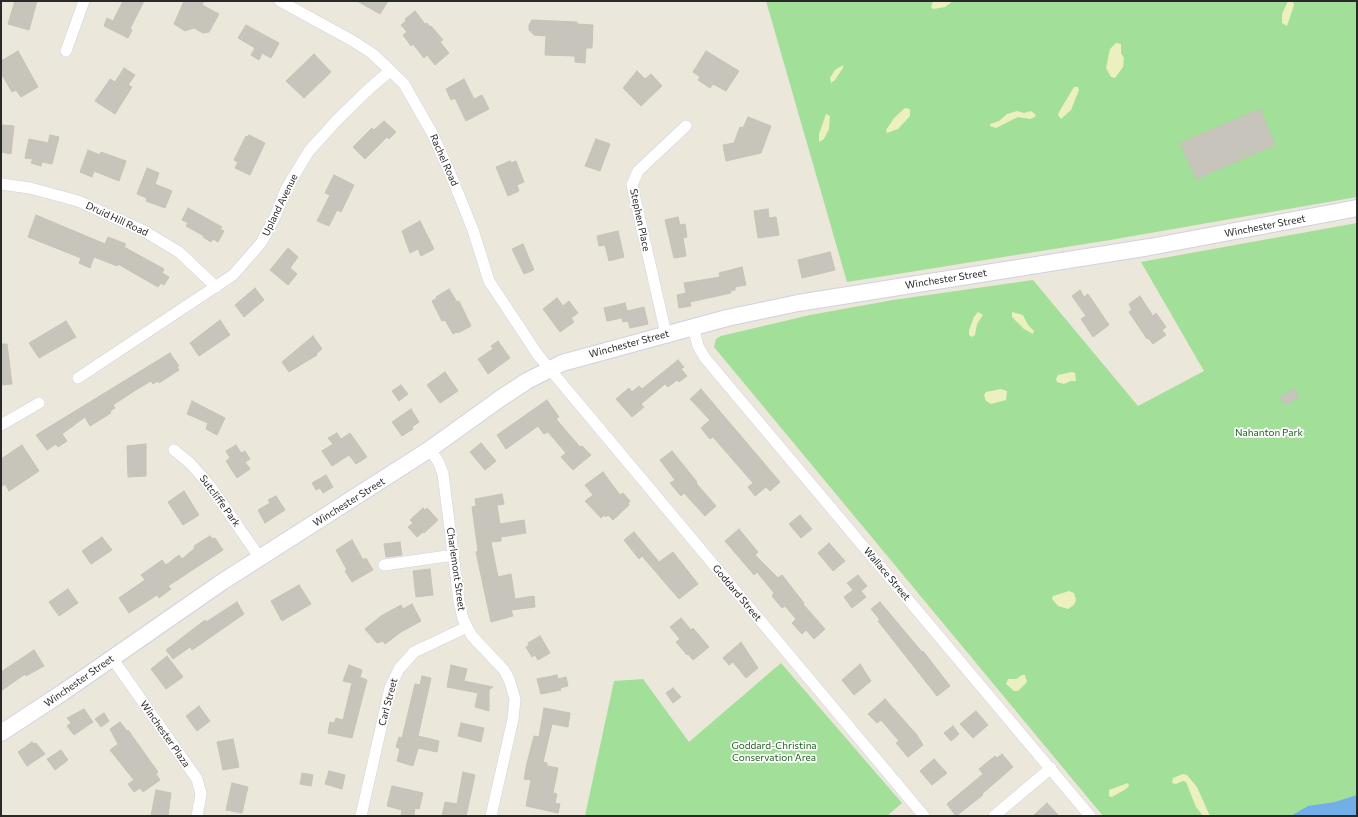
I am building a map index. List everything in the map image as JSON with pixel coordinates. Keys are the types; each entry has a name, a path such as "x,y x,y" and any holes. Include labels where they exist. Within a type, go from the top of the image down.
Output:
{"street":[{"path":"66,50 84,1"},
{"name":"Rachel Road","path":"280,1 353,41 373,54 404,84 432,132 473,230 485,271 494,290 549,370"},
{"name":"Upland Avenue","path":"78,378 233,275 261,242 275,217 286,189 309,151 338,119 390,71"},
{"name":"Stephen Place","path":"666,334 632,186 638,171 686,126"},
{"name":"Druid Hill Road","path":"1,184 30,188 78,201 144,231 179,252 216,287"},
{"name":"Winchester Street","path":"1,733 260,558 430,449 501,398 549,370 578,358 693,327 798,303 1150,247 1357,208"},
{"name":"Wallace Street","path":"693,327 698,346 703,355 1090,816"},
{"name":"Goddard Street","path":"549,370 924,816"},
{"path":"1,425 39,403"},
{"name":"Charlemont Street","path":"430,449 444,474 461,610 467,627 478,643 504,670 509,679 515,699 513,719 491,816"},
{"name":"Sutcliffe Park","path":"174,450 191,464 210,486 260,558"},
{"path":"384,565 454,555"},
{"name":"Carl Street","path":"361,816 390,688 398,669 414,652 467,627"},
{"name":"Winchester Plaza","path":"112,658 197,779 201,794 197,816"},
{"path":"994,816 1051,768"}],"green space":[{"path":"766,1 1357,1 1357,197 1110,240 847,282"},
{"name":"Nahanton Park","path":"1357,223 1357,816 1103,816 714,347 716,339 721,336 810,315 893,300 1033,280 1138,406 1204,371 1141,262"},
{"name":"Goddard-Christina Conservation Area","path":"781,663 902,803 887,816 585,816 614,681 643,679 689,742"}],"sand":[{"path":"933,1 953,1 945,7 933,9 931,7"},
{"path":"1288,1 1293,2 1294,5 1287,26 1282,23 1282,14"},
{"path":"1116,43 1121,44 1121,53 1124,58 1123,67 1115,78 1111,77 1106,68 1110,49"},
{"path":"843,65 843,68 835,80 831,83 830,78 835,70"},
{"path":"1074,87 1078,87 1079,90 1071,110 1061,119 1058,115 1059,112"},
{"path":"905,108 910,109 910,116 898,129 887,133 886,130 894,118"},
{"path":"1017,111 1024,113 1031,111 1036,115 1030,119 1018,117 996,128 990,126 990,124 999,121 1007,114"},
{"path":"826,114 830,116 829,129 824,139 819,142 819,134"},
{"path":"978,312 983,315 977,324 975,335 972,337 969,335 969,330 974,317"},
{"path":"1012,312 1023,315 1028,325 1034,331 1033,334 1024,329 1012,317"},
{"path":"1072,372 1075,373 1076,381 1071,381 1064,384 1057,382 1056,379 1058,375"},
{"path":"1001,389 1007,391 1006,400 991,404 986,401 984,395 986,392"},
{"path":"1069,591 1074,593 1076,600 1074,605 1068,609 1058,606 1052,599 1053,596"},
{"path":"1022,675 1025,675 1027,682 1018,691 1014,691 1006,684 1008,679 1016,679"},
{"path":"1183,774 1187,775 1197,787 1210,816 1203,816 1196,807 1186,782 1183,781 1176,784 1172,783 1173,778"},
{"path":"1128,783 1129,786 1126,789 1112,797 1109,796 1109,790"}],"water":[{"path":"1357,795 1357,816 1291,816 1308,806 1335,802"}],"building":[{"path":"15,1 37,1 29,30 8,24"},
{"path":"123,1 144,1 130,29 132,30 128,38 104,26 107,18 113,21"},
{"path":"184,1 204,1 202,5 219,14 209,32 203,33 194,28 185,31 174,24"},
{"path":"357,1 388,1 380,14"},
{"path":"415,11 425,24 427,23 430,27 431,26 443,40 440,42 449,53 435,65 427,55 424,58 413,44 411,46 403,35 407,32 401,25 406,21 405,19"},
{"path":"532,20 577,22 577,24 593,25 592,48 586,48 585,63 575,62 575,56 545,55 546,36 534,35 529,30 529,25"},
{"path":"246,25 279,43 271,58 262,53 259,60 251,55 255,48 238,38"},
{"path":"18,51 38,87 21,97 16,90 12,92 1,73 1,61"},
{"path":"706,51 739,71 726,91 713,84 710,88 698,80 700,77 693,72"},
{"path":"314,54 331,72 304,98 286,81"},
{"path":"124,68 135,75 128,85 132,87 115,114 95,101 110,79 115,82"},
{"path":"637,71 645,79 651,74 662,86 641,106 623,88"},
{"path":"464,79 474,99 482,95 489,109 466,121 455,98 451,100 446,89"},
{"path":"1260,109 1275,145 1196,179 1180,143"},
{"path":"748,117 771,126 761,153 726,161 723,145 734,143 740,127 743,128"},
{"path":"384,121 396,132 389,139 387,137 365,159 353,147 372,128 374,130"},
{"path":"2,125 14,126 11,154 1,152"},
{"path":"50,135 59,137 52,164 42,162 41,166 31,163 33,159 25,158 29,139 48,143"},
{"path":"249,135 265,143 250,175 235,168 238,162 234,160 246,136 248,137"},
{"path":"596,139 610,144 600,171 585,166"},
{"path":"88,150 100,155 101,152 126,161 119,181 94,171 92,177 80,172"},
{"path":"510,161 511,163 516,161 524,182 517,185 519,191 508,196 496,167"},
{"path":"147,168 159,173 155,184 172,191 165,208 146,201 147,198 137,194"},
{"path":"334,175 354,185 341,212 337,210 329,226 317,221 330,195 325,193"},
{"path":"188,208 222,227 220,229 224,231 218,242 213,239 211,242 203,237 204,236 186,226 188,223 182,220"},
{"path":"768,209 769,218 776,217 779,235 758,238 754,211"},
{"path":"36,215 105,244 108,237 126,244 124,247 164,269 162,273 169,277 164,285 161,283 158,287 118,264 117,266 94,257 90,268 79,263 81,258 28,237"},
{"path":"678,217 680,225 685,224 687,237 683,238 686,256 674,258 665,220"},
{"path":"420,221 434,249 421,256 418,249 410,253 402,231"},
{"path":"618,231 624,257 609,261 605,245 599,246 597,236"},
{"path":"523,244 534,270 524,274 512,249"},
{"path":"288,248 298,257 290,268 297,274 288,285 270,270"},
{"path":"830,252 835,270 802,278 798,260"},
{"path":"742,267 746,285 735,287 735,290 730,291 731,293 690,302 691,306 679,308 677,295 686,293 684,283 720,277 719,273"},
{"path":"255,288 264,300 244,317 235,305"},
{"path":"449,289 457,302 459,301 471,326 453,334 445,320 442,321 432,301"},
{"path":"1080,290 1084,297 1088,294 1109,325 1093,337 1081,319 1086,316 1072,296"},
{"path":"1140,296 1153,316 1156,313 1166,327 1162,330 1166,335 1153,344 1148,338 1147,339 1129,312 1132,310 1129,304"},
{"path":"557,298 563,306 569,301 578,313 571,318 574,322 560,332 543,309"},
{"path":"625,303 627,311 644,307 648,324 630,328 628,321 623,322 622,318 607,321 604,308"},
{"path":"220,320 230,335 199,356 190,343"},
{"path":"66,321 76,337 39,358 29,343"},
{"path":"313,336 322,349 316,354 317,355 289,372 282,362"},
{"path":"498,341 510,358 488,374 478,359 493,349 491,346"},
{"path":"1,344 7,344 12,384 1,385"},
{"path":"170,353 179,366 177,367 179,370 159,383 158,381 153,384 151,381 139,388 113,405 115,408 110,411 111,413 90,426 85,417 62,434 67,441 58,447 56,444 47,450 36,435"},
{"path":"678,360 684,367 681,369 687,376 679,382 677,380 668,387 665,384 641,404 644,407 632,417 616,399 629,388 632,392 639,386 642,389"},
{"path":"445,372 458,391 440,403 427,385"},
{"path":"401,385 408,394 399,401 392,391"},
{"path":"701,389 780,482 770,491 766,487 755,496 748,487 753,483 713,437 710,439 701,428 710,420 690,399"},
{"path":"1294,389 1299,397 1285,405 1280,397"},
{"path":"547,400 559,417 556,419 580,447 582,446 591,455 573,470 561,457 566,453 548,432 544,434 538,426 506,449 497,435"},
{"path":"192,401 225,418 217,435 206,429 208,423 187,414"},
{"path":"411,409 419,422 412,427 413,429 402,436 392,422"},
{"path":"337,433 341,439 350,433 367,457 356,464 349,455 332,466 322,451 333,444 328,438"},
{"path":"481,443 496,461 485,470 470,452"},
{"path":"146,444 146,476 128,477 127,446"},
{"path":"22,445 39,471 9,491 5,484 1,487 1,459"},
{"path":"236,445 241,453 245,451 250,459 245,462 250,469 237,478 226,461 230,458 226,451"},
{"path":"672,451 697,482 696,483 716,506 705,516 684,493 681,496 670,483 675,480 660,460"},
{"path":"603,472 620,495 623,493 630,501 628,503 629,505 613,520 608,515 606,517 604,515 601,518 585,501 593,495 585,485"},
{"path":"326,475 333,487 323,493 320,488 316,490 312,483"},
{"path":"184,491 199,515 183,525 168,502"},
{"path":"502,494 504,504 497,505 500,524 524,520 526,533 501,537 501,541 491,542 498,577 511,574 515,599 534,596 535,607 511,610 513,616 491,622 476,552 478,551 472,507 476,506 475,499"},
{"path":"276,496 285,510 265,523 258,510 270,503 268,500"},
{"path":"423,508 425,510 427,508 438,520 424,533 423,532 417,537 408,527 413,523 410,520"},
{"path":"800,515 812,529 801,538 789,524"},
{"path":"739,529 758,552 755,555 778,578 782,575 804,603 803,604 825,629 814,639 806,630 802,634 792,623 796,619 785,606 782,608 772,596 774,593 757,572 754,575 725,541"},
{"path":"634,532 659,562 673,552 698,584 679,599 642,556 639,559 624,540"},
{"path":"210,536 213,539 215,538 223,550 168,586 171,589 159,598 157,595 129,613 119,598 145,580 141,575 162,560 166,565 179,555 182,559 195,548 194,546"},
{"path":"102,537 112,550 91,564 82,551"},
{"path":"352,540 363,560 366,558 373,570 352,582 345,571 347,570 336,550"},
{"path":"400,542 402,555 386,557 384,544"},
{"path":"829,543 845,561 833,571 818,553"},
{"path":"430,569 433,595 416,597 413,571"},
{"path":"858,575 867,586 861,591 866,597 852,608 844,597 853,590 847,583"},
{"path":"299,585 311,604 282,621 271,601"},
{"path":"68,589 78,603 59,616 49,602"},
{"path":"237,602 244,614 192,650 190,647 173,659 166,650 205,620 206,622"},
{"path":"880,602 922,652 923,651 950,686 937,696 878,621 880,620 871,609"},
{"path":"412,604 421,621 401,632 385,644 383,641 377,643 365,629 381,616 401,605 403,609"},
{"path":"681,618 691,630 693,628 709,647 693,660 676,642 680,639 670,627"},
{"path":"540,636 550,653 538,660 535,655 532,657 526,647 529,645 528,643"},
{"path":"741,642 758,668 746,678 733,662 729,665 723,658"},
{"path":"34,650 44,666 26,676 25,674 1,691 1,672"},
{"path":"167,656 183,677 166,689 151,669"},
{"path":"860,664 871,681 854,695 842,680"},
{"path":"349,665 362,670 360,677 367,680 352,738 328,733 330,722 334,723 336,718 343,720 352,683 343,681"},
{"path":"451,665 467,669 464,681 493,687 487,691 489,690 489,711 475,707 478,693 447,687"},
{"path":"557,675 558,679 566,677 568,686 560,688 561,690 541,694 537,679"},
{"path":"422,676 431,678 418,736 439,741 437,752 418,748 413,766 397,761 400,749 396,747 399,737 402,738 415,684 420,685"},
{"path":"673,688 681,697 673,703 666,693"},
{"path":"885,699 917,735 923,745 908,757 896,743 899,741 881,720 877,723 868,714"},
{"path":"199,706 210,721 197,731 186,716"},
{"path":"544,708 570,713 568,727 552,724 543,762 547,763 547,766 558,768 553,793 557,794 555,803 560,804 558,813 526,806 531,780 524,779 534,736 539,737"},
{"path":"84,709 93,722 74,735 67,726 71,723 67,718"},
{"path":"976,711 988,725 973,738 960,724"},
{"path":"104,713 109,721 101,727 95,719"},
{"path":"120,722 127,731 128,730 158,772 156,774 160,780 143,792 140,788 134,792 128,784 134,780 110,750 118,744 110,729"},
{"path":"461,723 484,728 481,742 458,736"},
{"path":"953,726 959,734 951,741 944,733"},
{"path":"233,739 239,767 223,770 217,742"},
{"path":"32,742 34,744 36,743 45,754 27,766 18,752"},
{"path":"61,750 68,760 55,770 47,759"},
{"path":"1002,754 1013,767 982,794 983,795 956,816 947,804 983,774 979,769 995,756 997,758"},
{"path":"934,759 947,773 932,785 920,771"},
{"path":"329,771 345,775 342,789 325,784"},
{"path":"463,772 475,775 466,816 442,816 445,802 457,804"},
{"path":"302,773 313,775 311,786 300,784"},
{"path":"232,783 248,787 242,813 226,810"},
{"path":"392,786 423,793 419,809 415,808 414,816 401,816 402,810 387,806"},
{"path":"156,790 171,793 168,816 151,816"},
{"path":"1047,803 1059,816 1033,816"}]}
